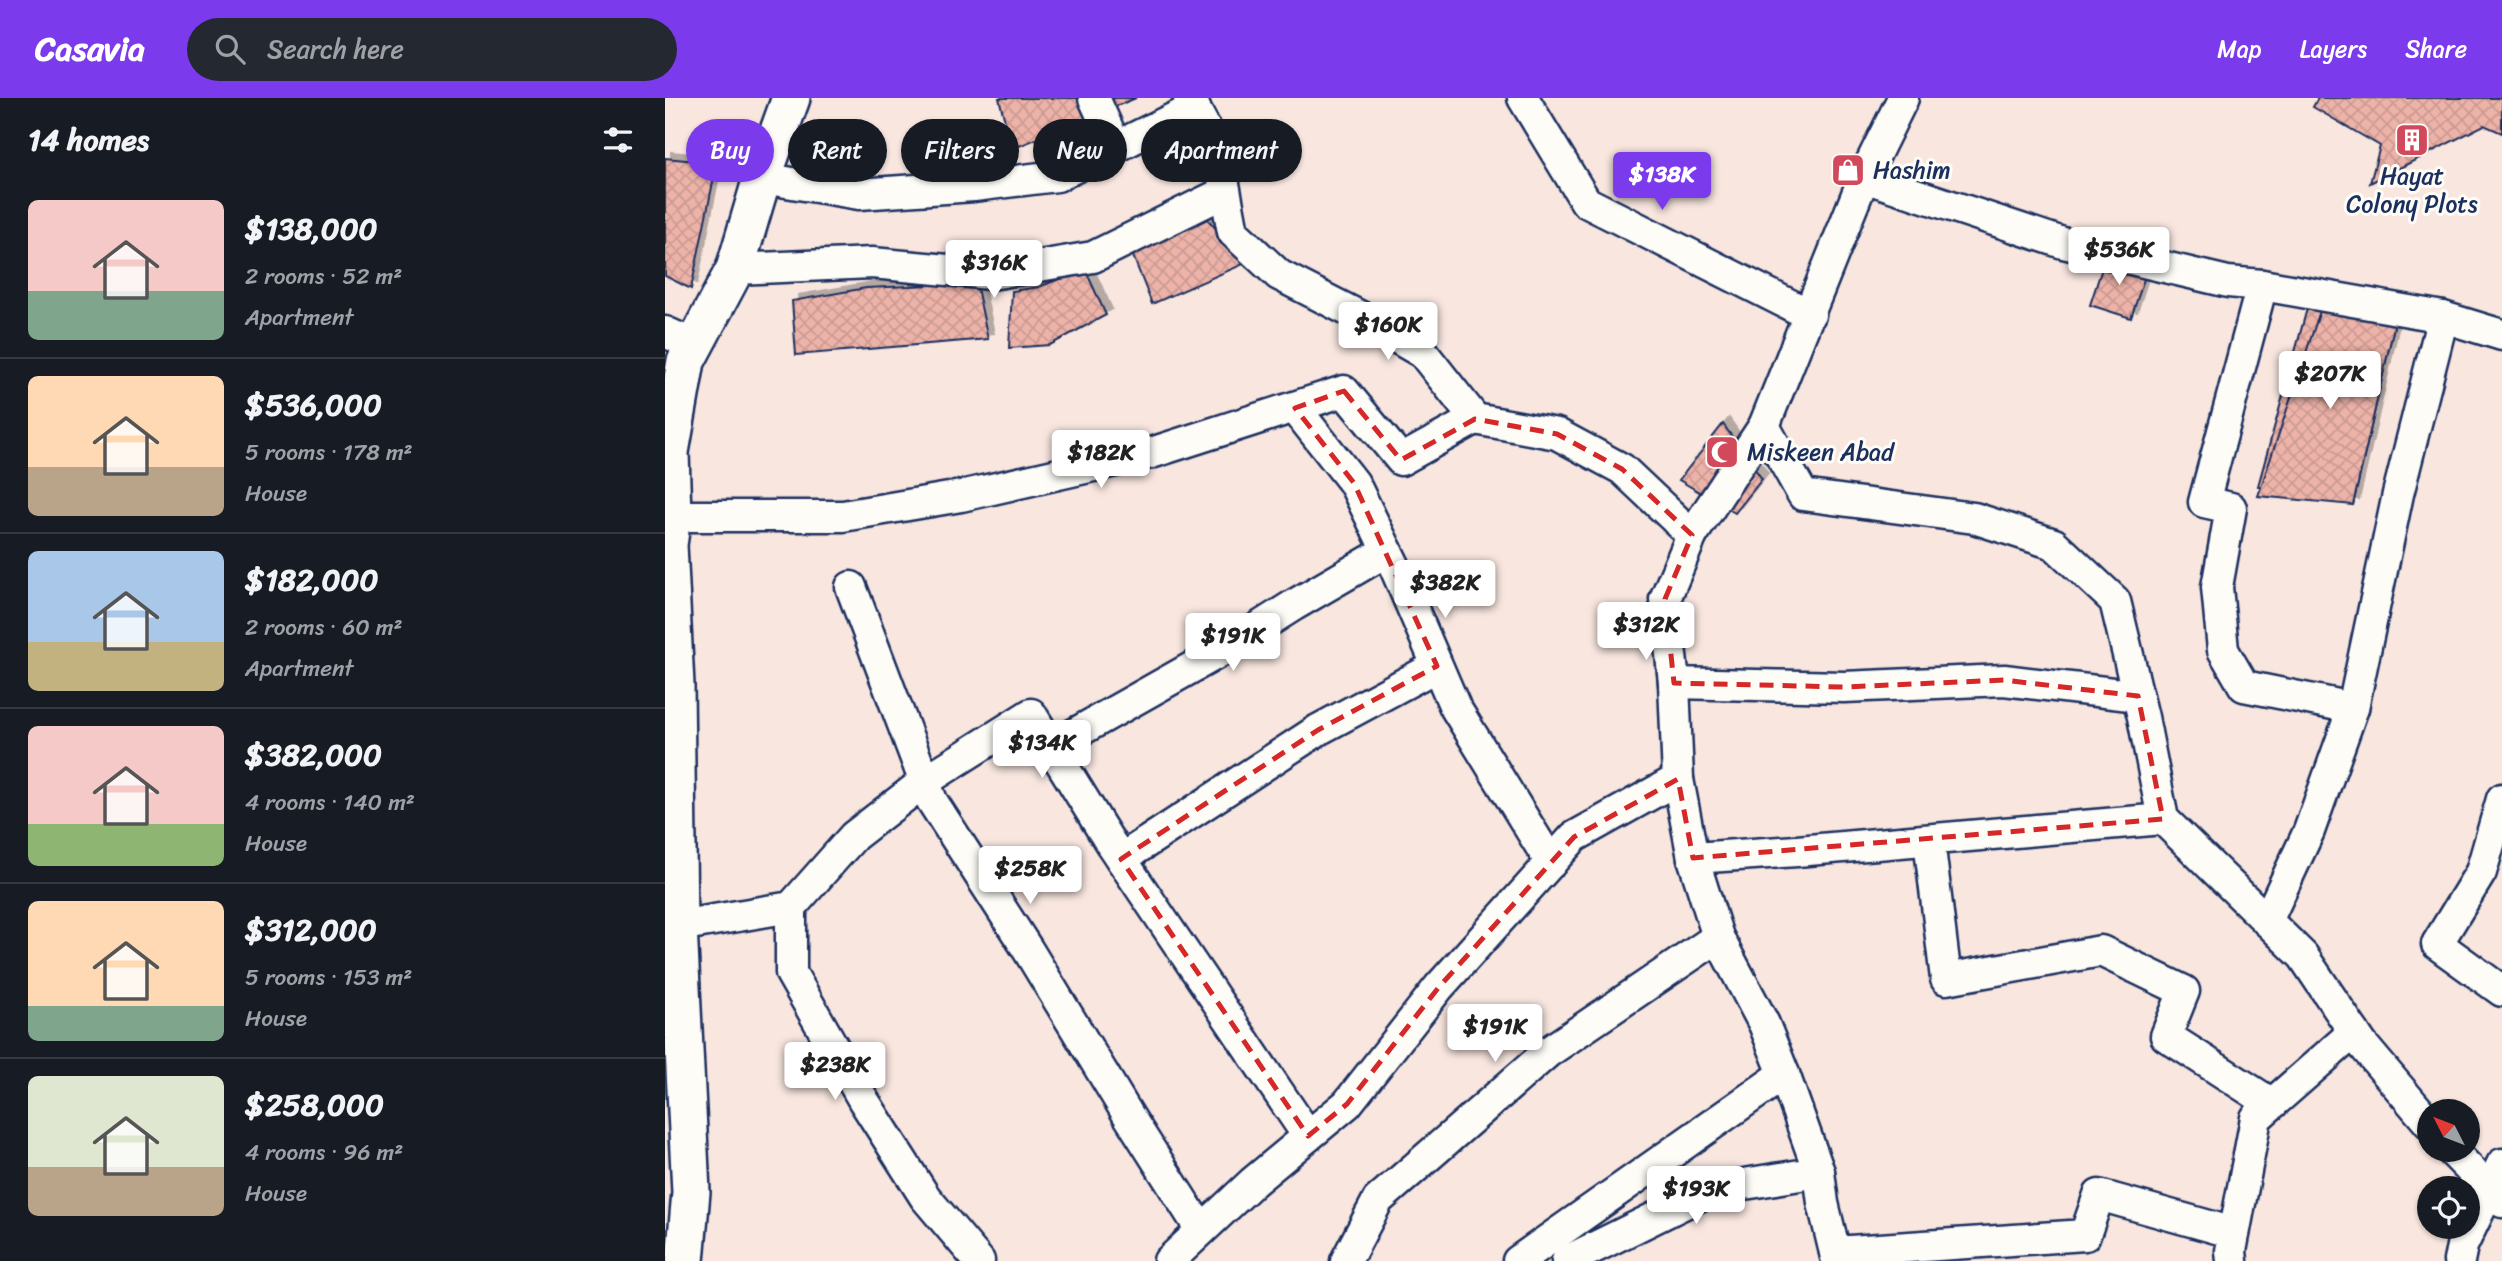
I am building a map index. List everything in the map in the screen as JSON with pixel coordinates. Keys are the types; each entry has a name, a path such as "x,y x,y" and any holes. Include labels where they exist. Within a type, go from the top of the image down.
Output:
{"street":[{"path":"774,144 791,98"},
{"path":"1094,98 1103,119"},
{"path":"1523,98 1586,202 1810,315"},
{"path":"1903,98 1864,177 1764,426 1692,535 1665,599 1674,684 1678,779 1693,858 1718,937 1764,1024 1784,1074 1819,1172 1823,1203 1836,1257 2085,1235 2099,1195 2233,1247 2256,1118 2354,1032"},
{"path":"1127,141 1192,103 1218,152 1233,232 1279,275 1361,317 1423,353 1475,419"},
{"path":"1864,177 2063,243 2228,282 2262,285 2443,317 2502,335"},
{"path":"774,179 859,194 1033,179"},
{"path":"685,1261 691,1192 677,1138 678,926 669,653 670,452 686,361 680,339 735,268 761,182"},
{"path":"735,268 872,263 991,274 1093,257 1225,192"},
{"path":"2262,285 2204,502 2231,508 2217,587 2223,650 2244,686 2353,708"},
{"path":"2267,921 2309,831 2353,708 2398,494 2443,317"},
{"path":"668,535 843,516 961,496 1151,453 1344,391 1401,460 1475,419 1557,434 1622,468 1692,535"},
{"path":"1295,408 1354,483 1387,551 1455,707 1551,863"},
{"path":"1764,426 1803,495 1974,519 2053,544 2115,601 2163,819 2303,956 2354,1032 2417,1108"},
{"path":"1051,747 1223,650 1387,551"},
{"path":"851,587 932,801 1028,950 1201,1230"},
{"path":"1121,859 1318,730 1437,666"},
{"path":"1674,684 1844,687 2004,680 2138,696"},
{"path":"678,926 791,907 855,836 925,781 1031,714 1121,859 1308,1136"},
{"path":"1169,1261 1253,1182 1347,1104 1439,987 1574,837 1678,779"},
{"path":"2502,799 2481,872 2437,944 2502,991"},
{"path":"1693,858 2163,819"},
{"path":"1929,840 1946,979 2101,951 2184,990 2166,1036 2272,1104"},
{"path":"791,907 791,973 864,1101 925,1197 979,1261"},
{"path":"1346,1261 1378,1200 1458,1130 1548,1052 1718,937"},
{"path":"1518,1261 1784,1074"},
{"path":"2459,1261 2462,1247 2498,1185 2467,1162"},
{"path":"1567,1261 1713,1189 1819,1172"}],"highlighted area":[{"path":"1344,391 1401,460 1475,419 1557,434 1622,469 1692,535 1665,599 1674,683 1844,687 2004,680 2138,696 2163,819 1693,858 1678,779 1574,837 1439,987 1347,1104 1308,1136 1121,859 1318,730 1437,666 1354,483 1295,408"}],"building":[{"path":"999,98 1136,98 1085,119 1033,119 1033,140 1019,146 1019,119 1004,119"},
{"name":"Hayat Colony Plots","path":"2318,98 2502,98 2502,133 2484,125 2370,183 2380,146 2313,107"},
{"path":"665,158 686,160 686,182 713,182 691,289 665,276"},
{"path":"1205,216 1246,263 1152,304 1131,251"},
{"path":"2105,259 2148,267 2131,318 2090,305"},
{"path":"1085,269 1106,315 1050,345 1009,348 1012,291 1039,287"},
{"path":"976,283 988,339 796,355 792,301 866,288"},
{"path":"2308,305 2395,322 2353,505 2258,486"},
{"path":"2321,308 2395,322 2353,505 2258,496"},
{"name":"Miskeen Abad","path":"1723,424 1762,479 1735,513 1679,480"}],"place":[{"name":"Hayat Colony Plots","path":"2412,140"},
{"name":"Hashim","path":"1848,170"},
{"name":"Miskeen Abad","path":"1722,452"}]}
